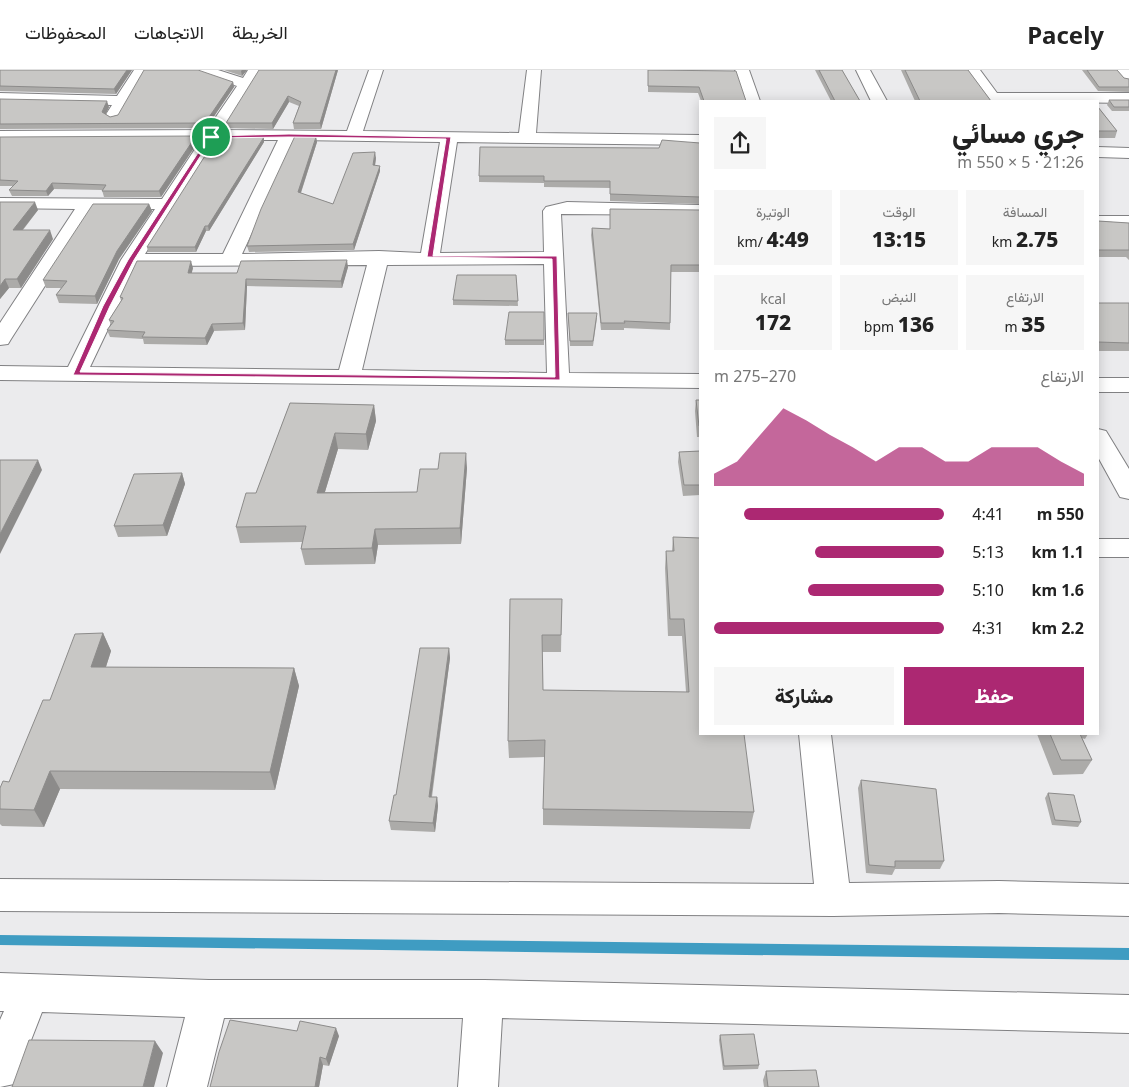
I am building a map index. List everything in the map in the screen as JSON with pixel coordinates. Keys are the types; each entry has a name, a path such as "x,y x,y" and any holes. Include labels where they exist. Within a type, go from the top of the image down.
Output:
{"street":[{"path":"99,136 141,70"},
{"path":"76,374 106,306 131,260 251,77 203,70"},
{"path":"353,136 376,70"},
{"path":"527,138 534,70"},
{"path":"742,70 752,100"},
{"path":"863,70 878,100"},
{"path":"973,70 994,100 1129,98"},
{"path":"1121,70 1129,78"},
{"path":"0,98 123,101"},
{"path":"230,259 289,135"},
{"path":"0,136 211,137 289,135 699,140"},
{"path":"430,257 449,138"},
{"path":"1099,152 1129,153"},
{"path":"0,203 89,202 167,204"},
{"path":"0,339 89,202"},
{"path":"558,379 552,214 557,208 699,212"},
{"path":"1099,222 1129,222"},
{"path":"349,376 379,257"},
{"path":"131,260 379,257 555,258"},
{"path":"0,373 699,381"},
{"path":"1099,384 1129,385"},
{"path":"1099,438 1129,492"},
{"path":"1099,548 1129,548"},
{"path":"815,735 833,900"},
{"path":"0,895 833,900 999,897 1129,900"},
{"path":"0,1070 15,992 209,999 484,999 1129,1014"},
{"path":"187,1087 209,999"},
{"path":"478,1087 484,999"}],"building":[{"path":"0,70 127,70 114,89 0,86"},
{"path":"144,70 198,70 233,82 205,123 0,124 0,99 107,101 102,112 110,117 118,115"},
{"path":"259,70 336,70 320,123 293,123 301,102 288,96 272,123 226,123"},
{"path":"648,70 736,71 746,100 704,100 699,87 648,86"},
{"path":"819,70 842,70 859,100 834,100"},
{"path":"905,70 968,70 990,100 920,100"},
{"path":"1087,70 1117,70 1124,78 1129,79 1129,87 1099,87"},
{"path":"1109,100 1129,100 1129,107 1114,107"},
{"path":"1099,108 1117,131 1099,131"},
{"path":"196,136 159,191 102,191 106,185 52,183 46,191 9,190 18,181 0,180 0,137"},
{"path":"295,136 316,137 298,192 333,204 353,153 375,152 373,165 380,166 353,244 247,246 261,209"},
{"path":"217,137 264,137 208,226 205,226 195,247 147,247"},
{"path":"662,140 699,143 699,197 610,194 610,181 544,181 544,176 479,176 480,147 659,148"},
{"path":"0,202 35,202 13,230 50,230 17,279 5,279 0,286"},
{"path":"93,204 149,204 117,251 95,296 56,295 67,281 43,280"},
{"path":"610,209 699,210 699,265 671,265 670,323 624,321 625,323 601,323 592,228 610,229"},
{"path":"1099,221 1129,223 1129,250 1099,250"},
{"path":"347,260 341,281 246,279 243,323 212,324 205,338 142,337 145,332 107,330 114,321 109,320 123,298 120,297 137,261 191,261 188,273 237,273 241,261"},
{"path":"457,275 516,275 518,301 453,300"},
{"path":"1099,303 1129,303 1129,343 1099,342"},
{"path":"509,312 544,312 544,340 505,340"},
{"path":"568,313 597,313 593,341 570,341"},
{"path":"696,400 699,400 699,426"},
{"path":"290,403 374,405 366,434 335,433 317,493 417,492 420,469 438,469 440,453 466,453 460,528 375,529 372,548 301,549 306,526 236,527 246,493 256,493"},
{"path":"699,451 699,485 684,485 679,452"},
{"path":"0,460 38,460 0,534"},
{"path":"182,473 163,525 114,526 134,474"},
{"path":"673,537 699,538 699,735 744,735 754,812 543,809 545,740 508,741 510,599 562,599 561,635 542,635 543,690 689,692 684,619 670,619 666,551 674,551"},
{"path":"103,633 91,667 294,668 270,772 50,771 34,810 0,809 0,788 3,781 9,782 43,700 50,700 75,634"},
{"path":"420,648 449,648 429,797 437,797 433,823 389,821 394,795 396,795"},
{"path":"1050,735 1080,735 1092,760 1061,760"},
{"path":"861,780 936,789 944,861 895,861 895,867 869,865"},
{"path":"1048,793 1074,795 1081,822 1055,820"},
{"path":"230,1020 297,1031 300,1021 336,1028 326,1059 320,1057 315,1087 210,1087"},
{"path":"754,1034 759,1065 724,1066 720,1035"},
{"path":"29,1040 155,1041 143,1087 12,1087"},
{"path":"816,1070 819,1087 768,1087 766,1071"}],"waterway":[{"path":"0,940 1129,954"}],"route":[{"path":"289,135 449,138 430,257 555,258 558,379 76,374 106,306 131,260 211,137 289,135"}]}
